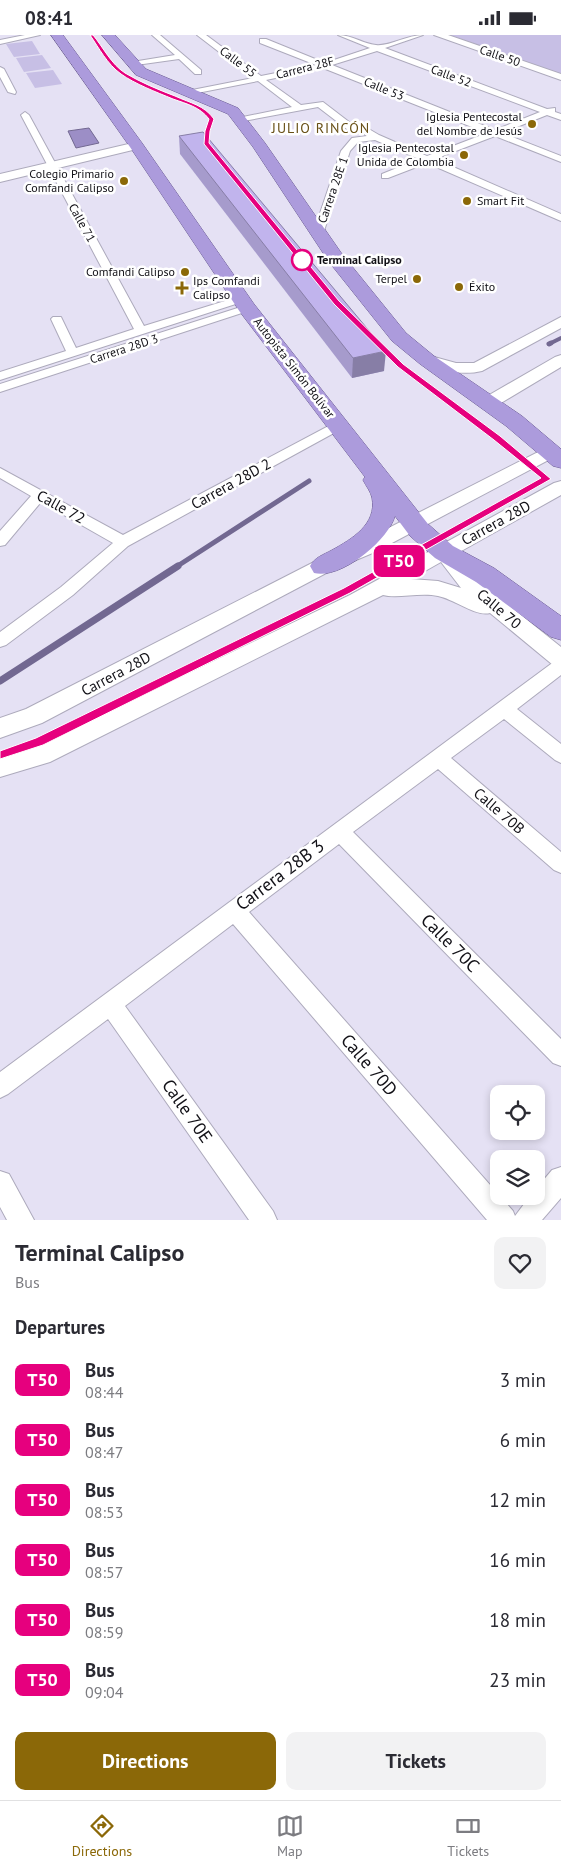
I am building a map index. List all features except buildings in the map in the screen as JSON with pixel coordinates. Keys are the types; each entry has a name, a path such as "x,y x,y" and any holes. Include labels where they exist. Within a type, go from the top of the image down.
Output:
{"highway":[{"name":"Autopista Simón Bolívar","path":"57,35 137,147 244,303 414,523 444,552 485,575 561,630"},
{"path":"108,35 132,64 141,71 224,107 242,120 318,234 399,337 428,360 490,402 556,456"},
{"path":"323,566 364,543 372,534 382,515 384,496 365,461"}],"street":[{"path":"0,43 36,35"},
{"path":"156,35 198,71"},
{"name":"Calle 55","path":"201,35 299,108"},
{"path":"254,35 304,70"},
{"name":"Calle 52","path":"342,35 561,117"},
{"name":"Carrera 28F","path":"190,93 325,65 419,35"},
{"name":"Calle 50","path":"439,35 561,77"},
{"name":"Calle 53","path":"263,41 561,159"},
{"path":"132,64 180,57"},
{"path":"0,69 12,92"},
{"path":"242,120 320,103 351,128 359,127 376,137 561,218"},
{"path":"385,177 561,106"},
{"name":"Calle 71","path":"25,115 140,331"},
{"name":"Carrera 28E 1","path":"318,234 346,151 355,140 376,137"},
{"path":"0,179 137,147"},
{"name":"Carrera 28D 3","path":"0,376 72,351 244,303"},
{"name":"Carrera 28D 3","path":"0,389 244,303"},
{"path":"57,319 72,351"},
{"path":"428,360 459,369 478,367 561,321"},
{"path":"490,402 561,360"},
{"name":"Carrera 28D 2","path":"0,641 67,591 123,542 338,425"},
{"name":"Carrera 28D","path":"0,728 34,717 323,566 368,547 414,523 556,456"},
{"name":"Calle 72","path":"0,472 123,542"},
{"name":"Carrera 28D","path":"0,767 42,755 357,600 561,487"},
{"path":"0,541 39,495"},
{"name":"Calle 70","path":"444,552 470,585 561,659"},
{"path":"357,600 383,590 412,585 439,587 507,616"},
{"name":"Carrera 28B 3","path":"0,1086 561,665"},
{"path":"503,708 561,755"},
{"name":"Calle 70B","path":"437,757 561,864"},
{"name":"Calle 70C","path":"338,831 561,1055"},
{"name":"Calle 70D","path":"234,910 504,1220"},
{"name":"Calle 70E","path":"110,1003 264,1220"},
{"path":"526,1220 561,1179"},
{"path":"0,1183 21,1220"}],"shaded area":[{"path":"450,35 561,35 561,74"},
{"path":"32,41 40,54 14,57 6,44"},
{"path":"42,55 51,68 24,72 16,58"},
{"path":"53,70 62,84 35,88 26,73"},
{"path":"89,128 99,143 76,148 68,131"}],"waterway":[{"path":"549,344 561,338"},
{"path":"176,567 309,481"},
{"path":"0,681 178,566"}],"bus line":[{"name":"T50","path":"0,754 39,742 347,591 546,479 497,438 400,365 336,302 207,144 207,131 212,119 210,115 201,107 173,97 124,74 114,66 92,35"}],"place":[{"name":"Iglesia Pentecostal del Nombre de Jesús","path":"532,124"},
{"name":"Iglesia Pentecostal Unida de Colombia","path":"464,155"},
{"name":"Colegio Primario Comfandi Calipso","path":"124,181"},
{"name":"Smart Fit","path":"467,201"},
{"name":"Terminal Calipso","path":"302,260"},
{"name":"Comfandi Calipso","path":"185,272"},
{"name":"Terpel","path":"417,279"},
{"name":"Éxito","path":"459,287"},
{"name":"Ips Comfandi Calipso","path":"182,288"}],"district":[{"name":"JULIO RINCÓN","path":"321,128"}]}
